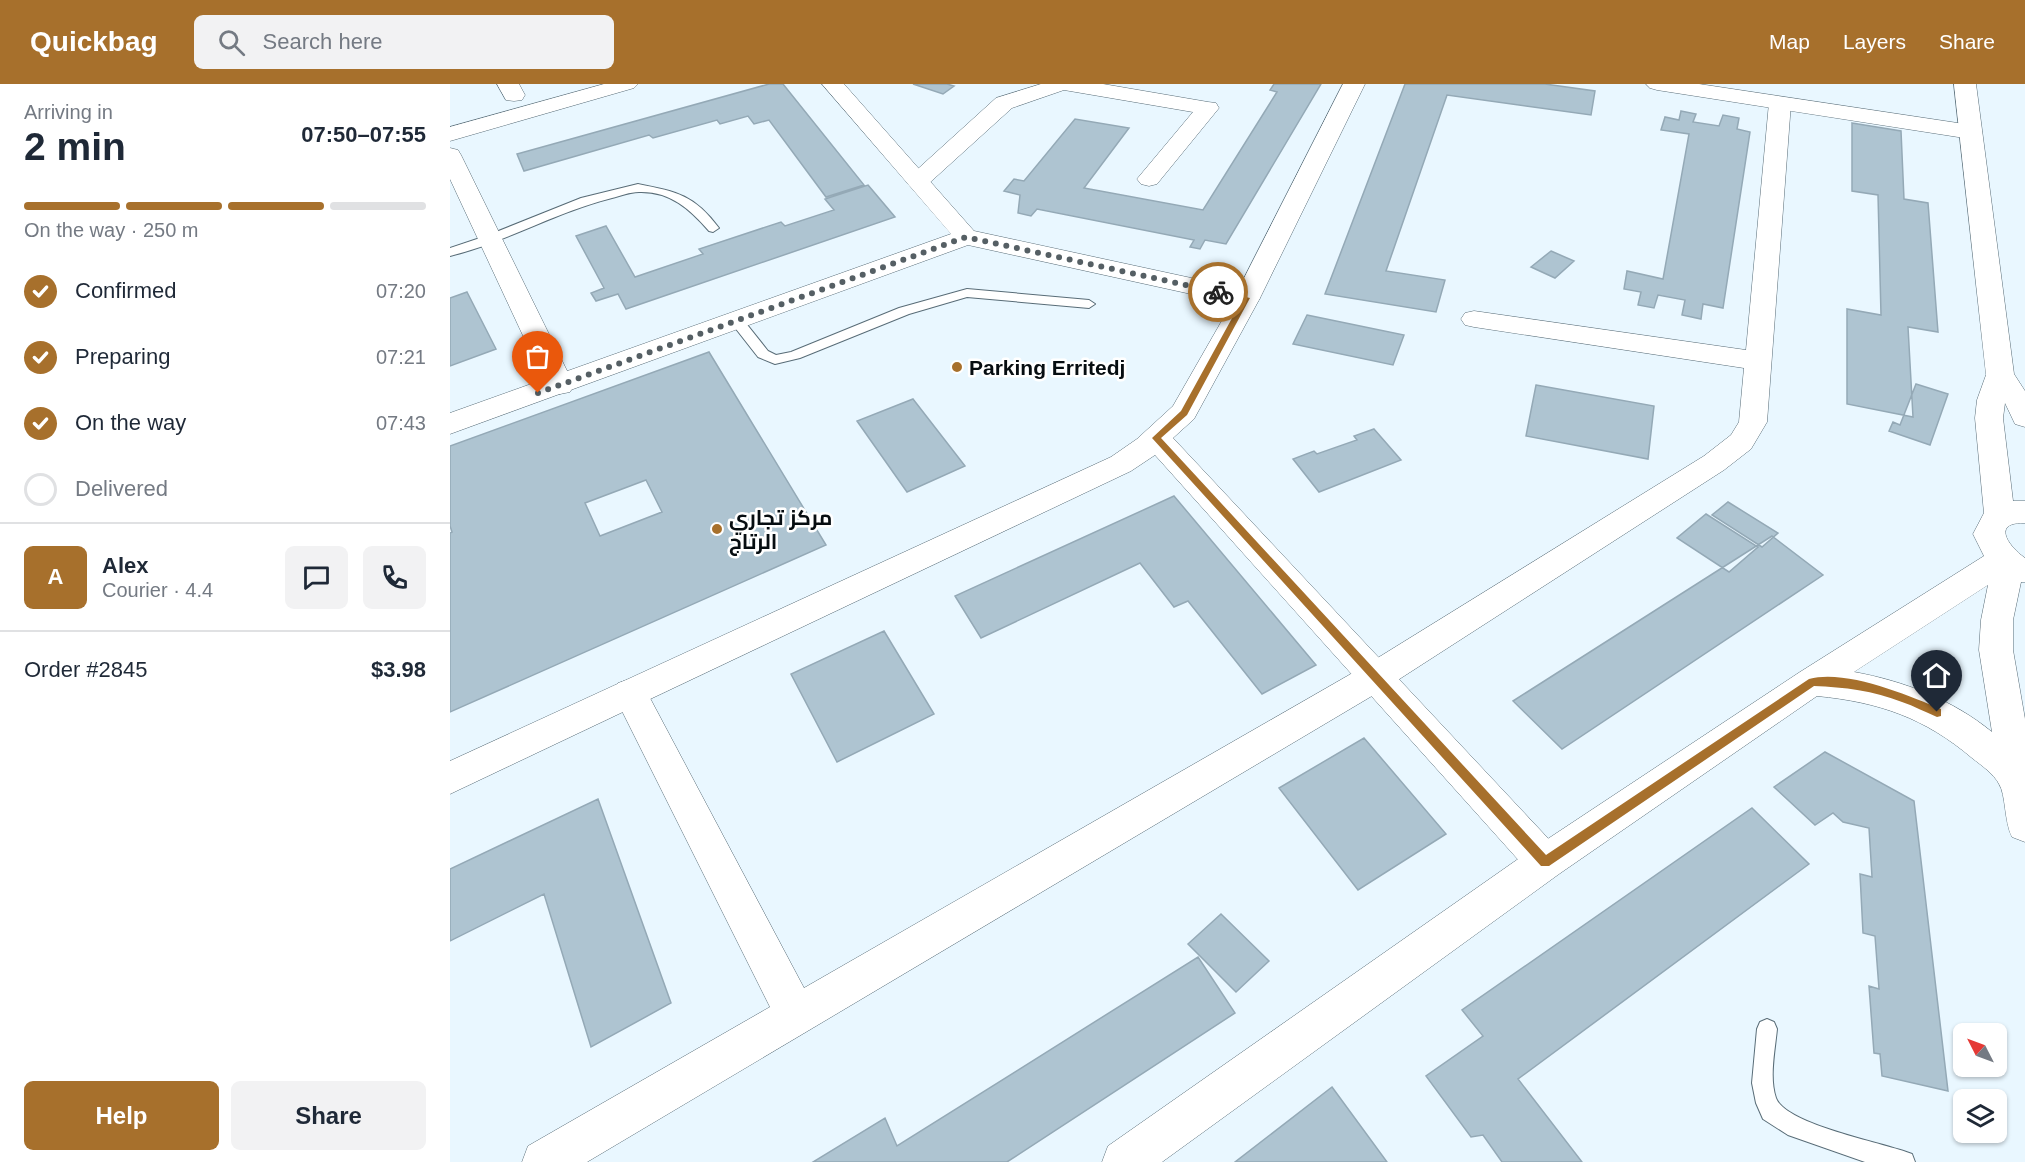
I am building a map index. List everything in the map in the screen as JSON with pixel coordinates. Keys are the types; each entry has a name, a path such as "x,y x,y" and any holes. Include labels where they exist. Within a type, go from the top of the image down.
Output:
{"street":[{"path":"471,107 511,89 553,84"},
{"path":"450,134 627,84"},
{"path":"833,84 966,237"},
{"path":"918,181 1004,103 1063,84 1208,108 1149,179"},
{"path":"450,778 1121,464 1156,438 1184,412 1247,298 1354,84"},
{"path":"1657,84 1971,132"},
{"path":"1965,84 2000,375 1991,400 1989,418 2013,514 1994,520 1989,534 1991,542 2013,565"},
{"path":"544,1162 1376,677 1714,463 1740,442 1753,422 1780,103"},
{"path":"450,154 560,384"},
{"path":"450,424 966,237 1247,298"},
{"path":"1474,319 1758,361"},
{"path":"2000,375 2019,403 2025,417"},
{"path":"1156,438 1545,862"},
{"path":"1124,1162 1545,862 1812,682 2013,565"},
{"path":"2013,565 1996,620 1996,642 2025,825"},
{"path":"1812,682 1842,683 1873,688 1905,698 1937,712 1967,731 1994,753 2018,778"},
{"path":"630,693 796,1015"}],"lane":[{"path":"450,252 490,239 585,201 638,188 666,194 693,205 713,228"},
{"path":"736,320 763,354 775,360 795,355 904,311 967,293 1089,304"},
{"path":"1767,1029 1763,1086 1771,1110 1796,1127 1904,1162"}],"building":[{"path":"769,84 783,84 864,185 826,197 769,120 754,124 748,116 720,124 717,120 653,138 649,135 524,171 517,154"},
{"path":"913,84 947,84 954,86 943,94"},
{"path":"1274,84 1321,84 1226,244 1205,240 1200,249 1190,247 1194,240 1037,209 1031,216 1018,213 1020,195 1004,191 1014,179 1024,181 1075,119 1129,128 1084,188 1203,210 1277,92 1270,90"},
{"path":"1405,84 1545,84 1595,91 1591,115 1447,95 1386,271 1445,280 1436,312 1325,294"},
{"path":"1681,111 1696,114 1693,122 1719,126 1723,115 1739,118 1737,129 1750,132 1723,308 1703,304 1701,319 1682,315 1685,300 1658,295 1654,308 1638,305 1641,292 1624,289 1627,271 1663,279 1689,134 1661,130 1665,117 1679,120"},
{"path":"1852,123 1901,131 1904,199 1928,203 1938,332 1908,327 1913,417 1847,404 1847,309 1881,315 1878,195 1852,191"},
{"path":"868,185 895,217 626,309 618,294 596,301 591,293 604,288 576,236 606,226 635,277 703,254 699,249 781,222 785,226 834,210 825,199"},
{"path":"1551,251 1574,261 1555,278 1531,267"},
{"path":"467,292 496,349 450,366 450,298"},
{"path":"1307,315 1404,335 1393,365 1293,344"},
{"name":"مركز تجاري الرتاج","path":"709,352 826,545 450,712 450,533 452,532 450,526 450,446","holes":["646,480 662,512 600,536 585,503"]},
{"path":"1916,384 1948,394 1930,445 1889,431 1893,422 1900,425"},
{"path":"1536,385 1654,406 1648,459 1526,436"},
{"path":"913,399 965,466 907,492 857,421"},
{"path":"1374,429 1401,460 1319,492 1293,459 1314,451 1317,454 1357,440 1354,436"},
{"path":"1174,496 1316,665 1262,694 1188,601 1174,607 1140,563 981,638 955,596"},
{"path":"1728,502 1778,533 1762,547 1712,515"},
{"path":"1706,514 1758,547 1729,572 1677,538"},
{"path":"1772,536 1823,575 1562,749 1513,701"},
{"path":"884,631 934,714 837,762 791,674"},
{"path":"1364,738 1446,834 1358,890 1279,788"},
{"path":"1825,752 1914,801 1948,1091 1882,1076 1880,1054 1874,1053 1869,986 1879,989 1875,936 1863,933 1860,874 1872,877 1869,828 1843,822 1833,813 1815,825 1774,787"},
{"path":"598,799 671,1003 591,1047 544,894 450,941 450,869"},
{"path":"1752,808 1809,864 1518,1079 1582,1162 1502,1162 1483,1135 1471,1137 1426,1076 1483,1036 1462,1010"},
{"path":"1221,914 1269,961 1236,992 1188,944"},
{"path":"1198,957 1235,1013 1007,1162 813,1162 885,1118 897,1146"},
{"path":"1332,1087 1387,1162 1235,1162"}],"way so far":[{"path":"538,393 966,237 1218,292"}],"place":[{"name":"Parking Erritedj","path":"957,367"},
{"name":"مركز تجاري الرتاج","path":"717,529"}],"route":[{"path":"1218,292 1247,298 1184,412 1156,438 1545,862 1812,682 1842,683 1873,688 1905,698 1937,712"}]}
